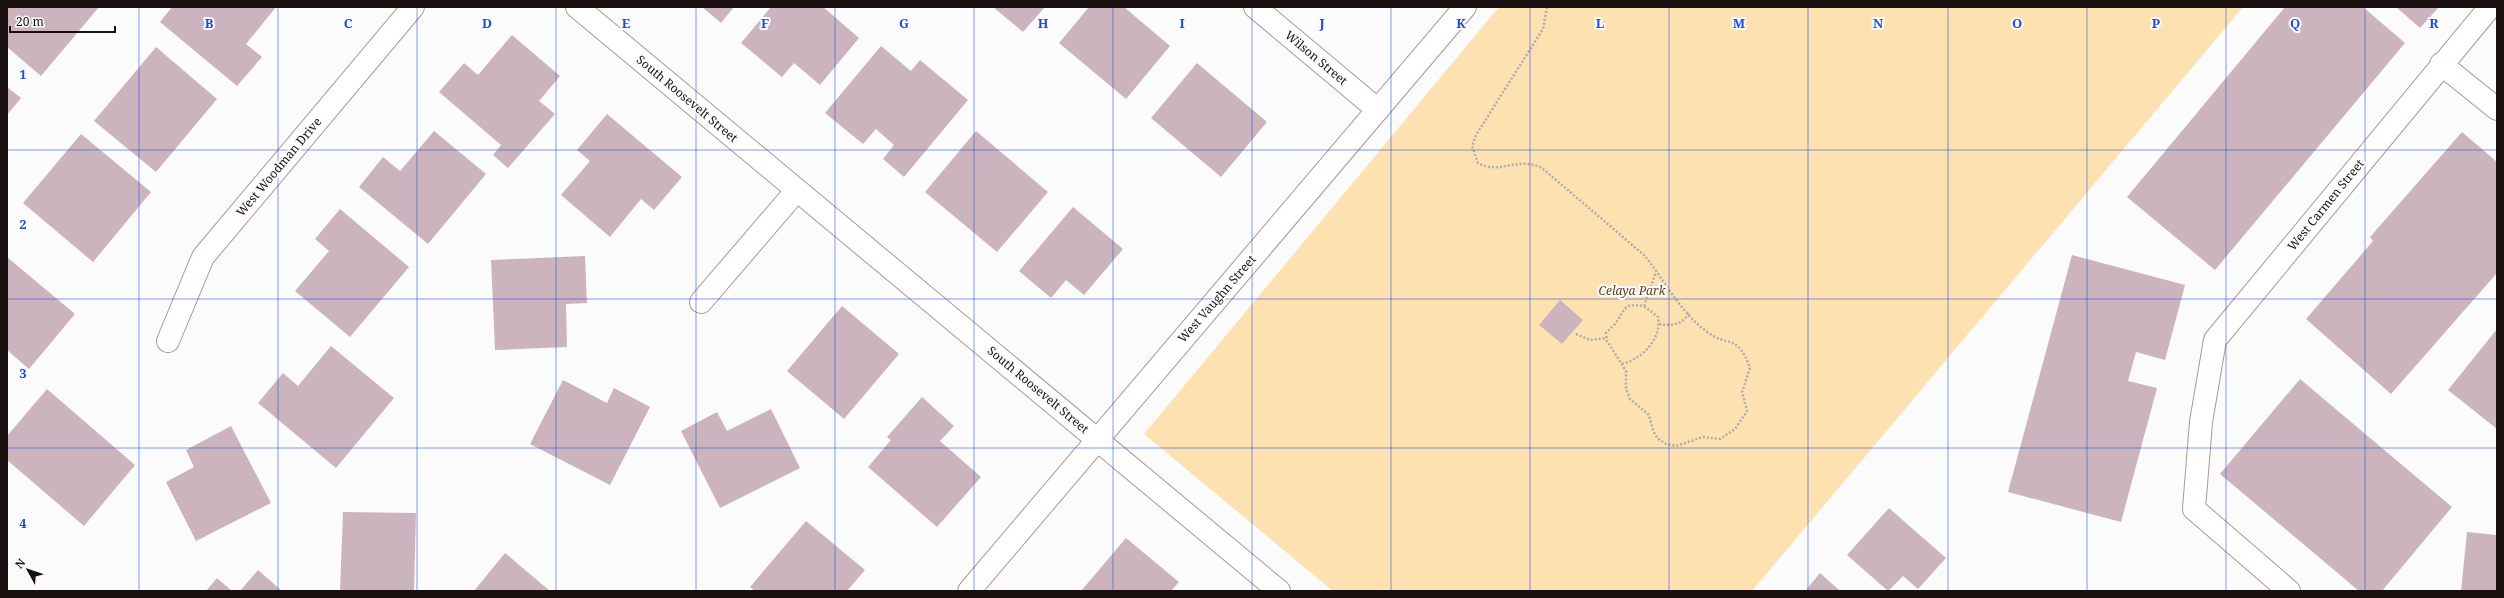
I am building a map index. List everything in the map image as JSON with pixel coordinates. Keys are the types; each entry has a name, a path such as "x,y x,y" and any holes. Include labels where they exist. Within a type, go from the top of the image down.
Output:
{"street":[{"name":"West Woodman Drive","path":"168,341 203,257 413,7"},
{"name":"South Roosevelt Street","path":"577,7 1097,438 1279,591"},
{"name":"Wilson Street","path":"1255,7 1378,110"},
{"name":"West Vaughn Street","path":"969,591 1097,438 1465,7"},
{"name":"West Carmen Street","path":"2288,591 2194,509 2202,422 2215,340 2441,64 2490,7"},
{"path":"2441,64 2497,109"},
{"path":"701,302 797,190"}],"path":[{"path":"1547,7 1543,29 1476,135 1472,146 1478,163 1493,168 1522,162 1533,163 1542,168 1644,255 1689,313 1707,332 1734,342 1740,347 1750,368 1742,392 1747,411 1735,429 1727,436 1720,439 1703,437 1676,446 1666,444 1657,438 1652,430 1649,415 1630,399 1626,389 1626,371 1611,349 1606,333 1623,308 1629,306 1644,306 1658,317 1659,324 1650,346 1631,362 1622,364"},
{"path":"1644,306 1656,272"},
{"path":"1659,324 1678,324 1685,320 1689,313"},
{"path":"1576,334 1590,340 1607,338"}],"green space":[{"name":"Celaya Park","path":"1499,7 2243,7 1752,591 1333,591 1144,434"}],"building":[{"path":"7,7 99,7 41,76 7,47"},
{"path":"172,7 276,7 246,44 262,57 237,86 160,22"},
{"path":"702,7 734,7 721,23"},
{"path":"771,7 823,7 859,38 820,85 794,63 782,77 741,43"},
{"path":"993,7 1045,7 1023,32"},
{"path":"1089,7 1124,7 1170,46 1126,99 1059,43"},
{"path":"2285,7 2363,7 2405,43 2215,270 2127,197"},
{"path":"2396,7 2439,7 2420,28"},
{"path":"512,35 560,76 539,101 555,114 508,168 493,155 501,145 439,92 464,63 478,75"},
{"path":"881,46 911,71 920,60 968,100 904,177 883,159 894,145 876,129 863,144 825,113"},
{"path":"156,47 217,99 156,172 94,121"},
{"path":"1197,63 1267,122 1221,177 1151,118"},
{"path":"7,87 21,98 7,115"},
{"path":"607,114 682,177 654,210 641,199 610,237 561,195 590,161 577,150"},
{"path":"434,131 486,174 428,244 359,187 383,157 400,171"},
{"path":"976,131 1048,192 997,252 925,192"},
{"path":"2462,132 2497,162 2497,273 2391,394 2306,319 2373,241 2370,237"},
{"path":"81,134 151,192 93,262 23,203"},
{"path":"1073,207 1123,249 1084,295 1066,280 1051,298 1019,271"},
{"path":"340,209 409,267 350,337 295,291 329,251 315,239"},
{"path":"2072,255 2185,285 2165,360 2136,352 2128,381 2157,388 2121,522 2008,492"},
{"path":"585,256 587,303 566,304 567,347 495,350 491,260"},
{"path":"7,257 75,314 29,369 7,350"},
{"path":"1560,300 1583,320 1562,344 1539,325"},
{"path":"842,306 899,354 844,419 787,371"},
{"path":"2497,329 2497,429 2448,390"},
{"path":"331,346 394,398 336,468 258,403 283,373 298,386"},
{"path":"2300,379 2452,507 2382,591 2359,591 2220,474"},
{"path":"563,380 607,403 614,388 650,407 610,485 530,444"},
{"path":"47,389 135,465 84,526 7,460 7,436"},
{"path":"922,397 954,426 940,441 981,477 937,527 868,467 891,440 887,437"},
{"path":"771,409 800,468 720,508 681,431 717,412 727,431"},
{"path":"231,426 271,503 196,541 166,482 194,467 186,450"},
{"path":"1889,508 1946,558 1918,589 1903,576 1888,591 1847,555"},
{"path":"343,512 416,513 414,591 340,591"},
{"path":"806,521 865,570 847,591 755,591 750,587"},
{"path":"2467,532 2497,535 2497,591 2461,591"},
{"path":"1126,538 1179,582 1171,591 1081,591"},
{"path":"505,553 550,591 474,591"},
{"path":"258,570 282,591 240,591"},
{"path":"1820,573 1840,591 1805,591"},
{"path":"217,578 232,591 206,591"}]}
